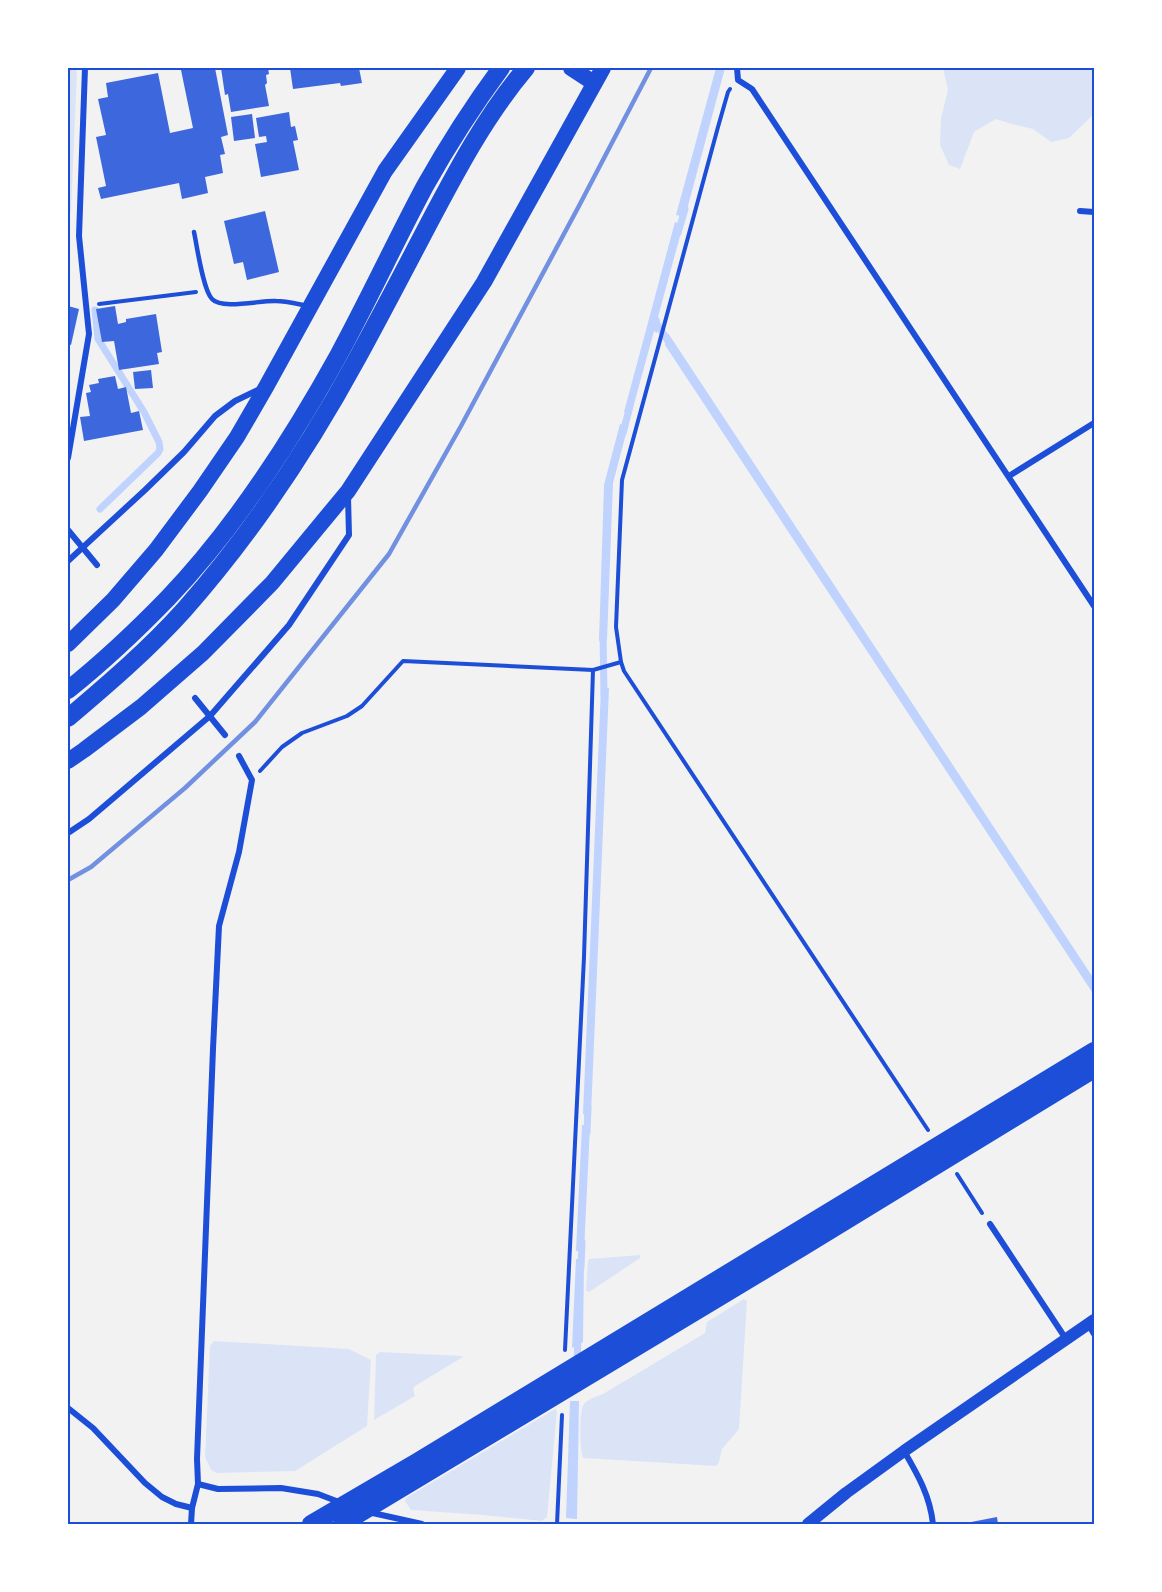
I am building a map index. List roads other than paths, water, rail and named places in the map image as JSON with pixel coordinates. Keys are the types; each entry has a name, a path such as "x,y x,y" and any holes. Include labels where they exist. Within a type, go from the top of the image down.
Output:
{"highway":[{"path":"68,644 113,600 162,541 225,455 266,387 385,171 458,68"},
{"path":"68,690 169,597 210,550 247,501 311,403 339,355 425,187 448,147 480,96 501,68"},
{"path":"68,718 140,654 182,612 222,566 261,515 297,461 357,358 471,146 526,68"},
{"path":"572,68 594,83"},
{"path":"68,761 141,707 203,654 272,583 348,490 484,282 603,68"},
{"path":"311,1524 1095,1051"},
{"path":"342,1524 1095,1069"}],"main road":[{"path":"808,1524 904,1451 1066,1339 1092,1326"}],"street":[{"path":"68,458 89,334 80,236 85,68"},
{"path":"737,68 738,80 752,89 1095,606"},
{"path":"1080,211 1095,212"},
{"path":"68,561 184,452 215,416 235,401 266,387"},
{"path":"1009,476 1095,423"},
{"path":"68,832 89,819 210,716 289,625 349,535 348,490"},
{"path":"68,530 97,565"},
{"path":"195,698 225,735"},
{"path":"191,1524 198,1484 197,1459 219,926 239,852 252,780 239,756"},
{"path":"990,1224 1066,1339"},
{"path":"68,1408 93,1428 145,1483 162,1497 192,1508"},
{"path":"904,1451 926,1492 933,1524"},
{"path":"198,1484 218,1489 281,1488 318,1494 357,1509 422,1524"}],"lane":[{"path":"194,232 207,291 213,301 219,304 275,301 311,306"}],"water":[{"path":"716,68 725,68 685,217 676,215"},
{"path":"675,222 683,225 658,317 660,320 657,333 654,331 631,415 624,412"},
{"path":"668,333 1094,979 1094,995 665,345"},
{"path":"620,424 628,426 613,483 607,640 599,641 604,485"},
{"path":"601,688 609,688 591,1114 583,1114"},
{"path":"582,1125 590,1126 584,1251 576,1251"},
{"path":"576,1259 584,1259 583,1342 572,1348"},
{"path":"570,1401 579,1401 577,1519 566,1518"}],"waterway":[{"path":"678,233 685,209"},
{"path":"95,310 98,339 144,412 159,442 160,449 100,509"},
{"path":"655,321 672,347"},
{"path":"623,433 630,406"},
{"path":"603,634 604,695"},
{"path":"587,1132 588,1107"},
{"path":"581,1267 582,1242"},
{"path":"577,1363 578,1338"}],"railway":[{"path":"68,880 91,867 185,788 255,722 389,554 461,426 651,68"}]}
